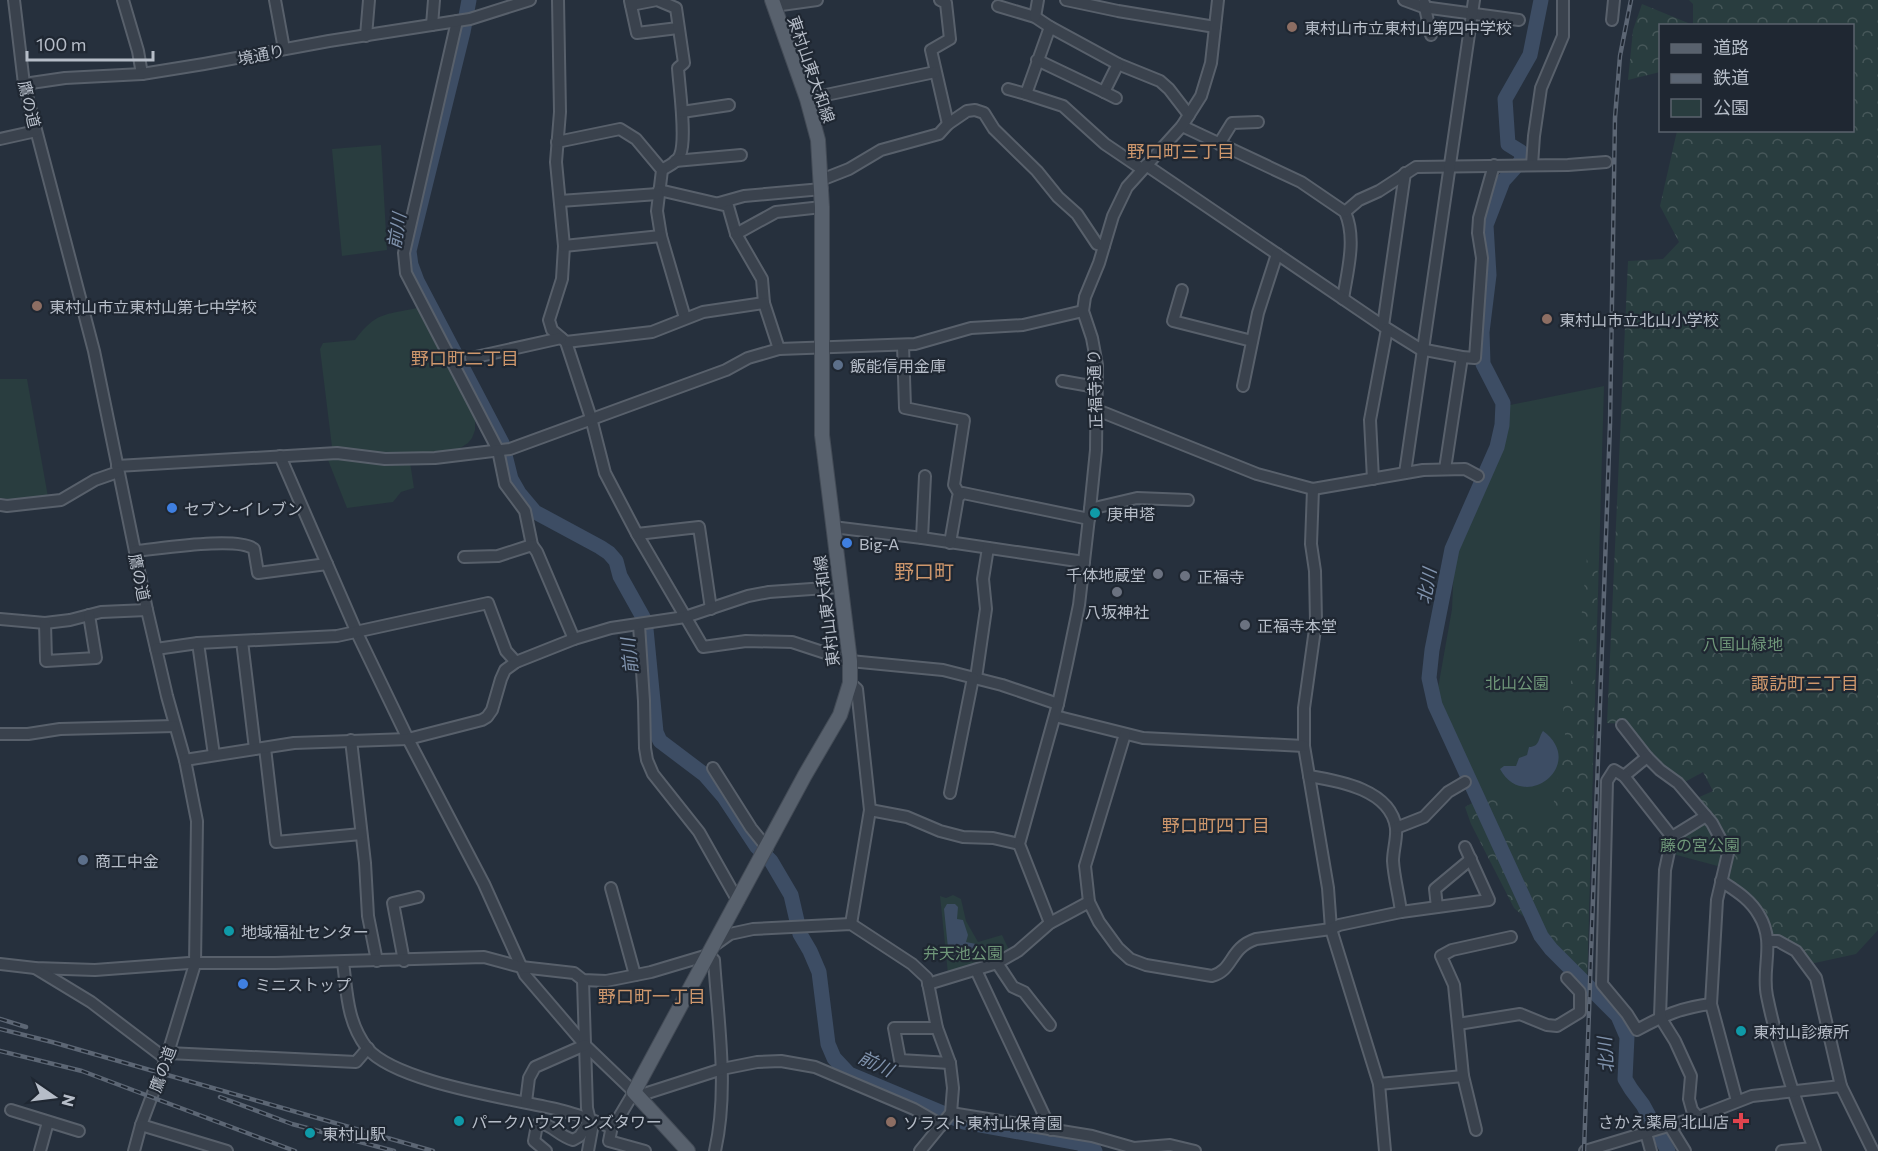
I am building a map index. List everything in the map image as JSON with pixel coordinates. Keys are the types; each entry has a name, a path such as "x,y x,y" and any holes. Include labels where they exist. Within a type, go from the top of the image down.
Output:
{"main road":[{"name":"東村山東大和線","path":"636,1094 805,775 840,715 850,682 850,661 822,435 822,185 817,131 773,3"},
{"path":"636,1094 688,1151"}],"street":[{"name":"鷹の道","path":"14,0 24,84 94,351 147,610 174,726 185,760 197,821 195,964 167,1056 141,1125 134,1151"},
{"path":"123,0 138,51 142,74"},
{"path":"275,0 284,49"},
{"path":"366,36 369,0"},
{"path":"432,26 434,0"},
{"name":"境通り","path":"24,84 65,78 142,74 432,26 463,20 530,0"},
{"path":"558,0 560,112 556,162 564,246 562,279 549,320 552,330 564,340 591,418 605,473 637,534 703,647 746,641 792,642 850,661 943,670 1058,704"},
{"path":"678,28 637,33 630,3 657,0 676,8 684,63 678,68 682,112 680,155 662,170 657,211 661,236 685,318"},
{"path":"773,3 817,0"},
{"path":"940,0 946,3 950,39 931,50 948,124"},
{"path":"1035,16 1038,0"},
{"path":"1066,0 1111,5 1215,27"},
{"path":"0,505 61,500 117,469 337,453 385,459 435,458 503,450 726,370 748,358 779,350 915,344 970,328 1023,325 1083,311 1085,297 1113,216 1127,188 1182,126 1201,96 1211,63 1218,0"},
{"path":"1404,0 1472,15 1520,20"},
{"path":"1405,473 1474,0"},
{"path":"1528,165 1541,88 1563,36 1563,0"},
{"path":"1612,20 1614,0"},
{"path":"1424,3 1431,35"},
{"path":"998,6 1035,16 1050,27 1118,64 1160,81 1189,115"},
{"path":"463,20 418,207 404,253 406,273 503,450 505,484 525,511 532,545 574,639"},
{"path":"1026,94 1050,27"},
{"path":"1037,60 1116,98"},
{"path":"1104,92 1118,64"},
{"path":"807,99 935,72"},
{"path":"1008,89 1063,106 1105,144 1144,167 1385,327 1424,350 1462,357 1474,358 1482,258 1478,233 1479,218 1498,165"},
{"path":"682,112 729,105"},
{"path":"718,203 744,196 822,185 881,150 939,134 948,124 967,111 975,110 984,113 994,129 1077,214 1097,244 1104,246"},
{"path":"1219,144 1232,123 1258,122"},
{"path":"1182,126 1301,182 1345,212 1351,250 1343,299"},
{"path":"557,142 620,129 636,139 662,170"},
{"path":"0,139 36,131"},
{"path":"675,161 741,155"},
{"path":"1345,212 1359,200 1379,191 1416,167 1606,162"},
{"path":"1373,479 1370,420 1406,173"},
{"path":"560,201 659,192 728,206 736,234 762,279 764,303 779,350"},
{"path":"736,234 776,212 822,207"},
{"path":"564,246 661,236"},
{"path":"1243,386 1258,313 1277,254"},
{"path":"1182,290 1173,321 1252,341"},
{"path":"471,358 564,340 652,332 703,312 764,303"},
{"name":"正福寺通り","path":"1019,844 1058,704 1084,562 1096,450 1097,365 1092,338 1083,311"},
{"path":"903,345 905,408 964,420 954,485 960,495"},
{"path":"1445,469 1462,357"},
{"path":"1062,381 1096,387"},
{"path":"1097,410 1257,474 1313,489 1405,473 1445,469 1465,469 1478,476"},
{"path":"280,456 357,633 408,739 478,874 525,975 585,1045 636,1094"},
{"path":"922,538 925,476"},
{"path":"1313,489 1311,544 1315,571 1316,622 1304,708 1304,746 1328,888 1330,929 1379,1084 1385,1151"},
{"path":"950,543 958,497 963,493 1089,514 1137,498 1188,500"},
{"path":"637,534 699,527 711,609"},
{"path":"833,527 1084,562"},
{"path":"135,551 231,542 248,544 254,549 258,573 327,564"},
{"path":"464,557 498,556 532,545"},
{"path":"950,793 986,609 983,579 988,548"},
{"path":"185,760 294,743 408,739 487,717 492,710 505,670 516,662 574,639 611,628 685,617 748,596 770,592 840,587"},
{"path":"156,649 198,643 337,636 488,603 506,651 516,662"},
{"path":"0,620 45,623 101,612 147,610"},
{"path":"45,623 46,661 96,658 89,615"},
{"path":"644,624 647,760 653,774 699,832 738,901"},
{"path":"242,641 276,842 361,834"},
{"path":"198,643 214,755"},
{"path":"850,682 857,689 870,810 850,924"},
{"path":"1054,716 1143,738 1304,746"},
{"path":"1622,725 1647,757 1678,783 1712,823 1728,853 1717,900 1712,1004 1737,1101"},
{"path":"0,734 28,735 60,729 174,726"},
{"path":"1125,734 1085,866 1086,891 1099,922 1118,948 1130,959 1146,965 1212,976 1219,974 1225,968 1239,947 1256,939 1330,929 1401,912 1489,900 1465,847"},
{"path":"351,740 365,862 368,916 377,961"},
{"path":"1624,776 1647,757"},
{"path":"713,768 764,853"},
{"path":"1672,837 1624,776 1614,770 1607,781 1602,984 1637,1030 1660,1017 1688,1007 1712,1004"},
{"path":"1310,776 1334,780 1376,797 1389,809 1396,828 1393,860 1401,912"},
{"path":"1396,828 1424,817 1448,792 1465,782"},
{"path":"870,810 907,817 940,831 963,837 993,838 1019,844 1050,923"},
{"path":"1698,1117 1692,1110 1689,1099 1690,1076 1675,1041 1660,1017 1665,870 1672,837 1706,816"},
{"path":"1437,907 1435,889 1471,859"},
{"path":"1721,881 1745,897 1759,915 1768,941 1766,993 1792,1092 1814,1149 1782,1151"},
{"path":"611,888 635,975"},
{"path":"404,961 393,903 418,897"},
{"path":"928,984 997,963 1018,951 1050,923 1089,902"},
{"path":"0,964 95,970 195,964 404,961 484,957 521,967 574,973 583,980 606,981 635,975 711,950 723,938 737,932 850,924 912,964 927,978 937,1028 950,1063 953,1088 951,1114 920,1151"},
{"path":"1476,1130 1463,1076 1454,985 1441,956 1452,950 1510,937"},
{"path":"1768,941 1778,941 1796,951 1816,978 1841,1086 1873,1151"},
{"path":"711,950 714,960 722,1069 718,1138 715,1151"},
{"path":"344,962 350,1018 368,1048 385,1062 412,1075 505,1099 562,1110 612,1126"},
{"path":"997,963 1013,987 1024,992 1050,1025"},
{"path":"35,968 91,1002 167,1056 356,1062 368,1048"},
{"path":"976,970 1052,1130"},
{"path":"1458,1024 1520,1014 1547,1025 1557,1026 1580,1012 1580,992 1567,978"},
{"path":"583,980 587,1108 592,1129 589,1148"},
{"path":"937,1028 894,1028 900,1060 950,1063"},
{"path":"526,1102 529,1078 535,1067 585,1045"},
{"path":"645,1151 609,1141 612,1126 636,1094 722,1069 769,1062 796,1063 815,1067 914,1109 942,1125"},
{"path":"1379,1084 1463,1076"},
{"path":"1592,1150 1698,1117 1752,1096 1841,1086"},
{"path":"11,1110 79,1131"},
{"path":"951,1114 1092,1136 1134,1148 1170,1145 1195,1151"},
{"path":"576,1139 590,1119"},
{"path":"40,1151 48,1122"},
{"path":"546,1151 534,1141 539,1123 547,1124 560,1136 586,1141 589,1148"},
{"path":"141,1125 196,1147 226,1151"},
{"path":"1665,1126 1685,1151"},
{"path":"1648,1132 1651,1151"}],"green space":[{"name":"八国山緑地","path":"1689,0 1878,0 1878,930 1856,954 1810,964 1770,937 1730,884 1726,868 1730,853 1697,798 1713,791 1703,772 1683,783 1649,755 1623,724 1607,723 1628,261 1663,259 1679,242 1660,206 1677,132 1854,132 1854,24 1693,24 1693,4"},
{"name":"八国山緑地","path":"1642,4 1691,24 1659,24 1659,72 1628,80 1633,30"},
{"path":"381,145 387,250 342,256 332,149"},
{"path":"417,308 475,416 475,430 472,438 457,450 383,456 332,447 320,349 323,343 355,340 375,319"},
{"path":"0,379 27,379 48,497 16,500 0,498"},
{"name":"北山公園","path":"1604,386 1587,981 1502,836 1440,700 1438,688 1452,609 1454,562 1508,432 1510,405"},
{"path":"345,457 410,462 414,488 401,492 393,502 347,508 328,460"},
{"path":"1598,556 1587,981 1544,934 1514,908 1471,824 1465,807 1493,791 1534,829 1550,825 1565,735 1563,704 1577,664 1587,557"},
{"name":"藤の宮公園","path":"1702,822 1707,822 1725,854 1721,867 1673,854 1677,838"},
{"name":"弁天池公園","path":"953,895 961,899 966,921 978,942 1002,935 1010,952 993,961 948,974 940,896 946,898"}],"water":[{"path":"1543,731 1555,744 1559,757 1555,769 1547,779 1536,785 1523,787 1511,782 1500,769 1504,766 1516,766 1519,758 1527,755 1529,747 1537,744"},
{"path":"947,904 955,904 958,907 957,919 963,920 968,935 966,942 976,944 976,950 962,952 948,948 944,909"}],"waterway":[{"name":"前川","path":"469,0 409,251 417,281 502,443 511,479 535,512 600,547 616,561 620,576 644,619 656,732 660,741 705,775 724,797 757,847 771,861 791,895 800,934 819,972 828,1044 834,1058 849,1074 964,1122 1079,1143 1095,1151"},
{"name":"北川","path":"1541,0 1530,55 1505,99 1508,144 1521,152 1522,160 1503,181 1486,225 1489,275 1482,332 1483,364 1503,403 1502,425 1497,447 1452,549 1432,650 1429,678 1435,705 1541,936 1551,949 1618,1016 1627,1037 1625,1079 1643,1105 1668,1151"}],"railway":[{"path":"1584,1151 1610,424 1615,118 1620,56 1631,0"},
{"path":"0,1019 26,1027"},
{"path":"0,1029 433,1151"},
{"path":"0,1051 82,1071 295,1151"},
{"path":"220,1097 292,1124 394,1151"}],"place":[{"name":"東村山市立東村山第四中学校","path":"1292,27"},
{"name":"東村山市立東村山第七中学校","path":"37,306"},
{"name":"東村山市立北山小学校","path":"1547,319"},
{"name":"飯能信用金庫","path":"838,365"},
{"name":"セブン-イレブン","path":"172,508"},
{"name":"庚申塔","path":"1095,513"},
{"name":"Big-A","path":"847,543"},
{"name":"千体地蔵堂","path":"1158,574"},
{"name":"正福寺","path":"1185,576"},
{"name":"八坂神社","path":"1117,592"},
{"name":"正福寺本堂","path":"1245,625"},
{"name":"商工中金","path":"83,860"},
{"name":"地域福祉センター","path":"229,931"},
{"name":"ミニストップ","path":"243,984"},
{"name":"東村山診療所","path":"1741,1031"},
{"name":"パークハウスワンズタワー","path":"459,1121"},
{"name":"さかえ薬局 北山店","path":"1741,1121"},
{"name":"ソラスト東村山保育園","path":"891,1122"},
{"name":"東村山駅","path":"310,1133"}],"district":[{"name":"野口町三丁目","path":"1181,151"},
{"name":"野口町二丁目","path":"465,358"},
{"name":"野口町","path":"924,571"},
{"name":"諏訪町三丁目","path":"1805,683"},
{"name":"野口町四丁目","path":"1216,825"},
{"name":"野口町一丁目","path":"652,996"}]}
